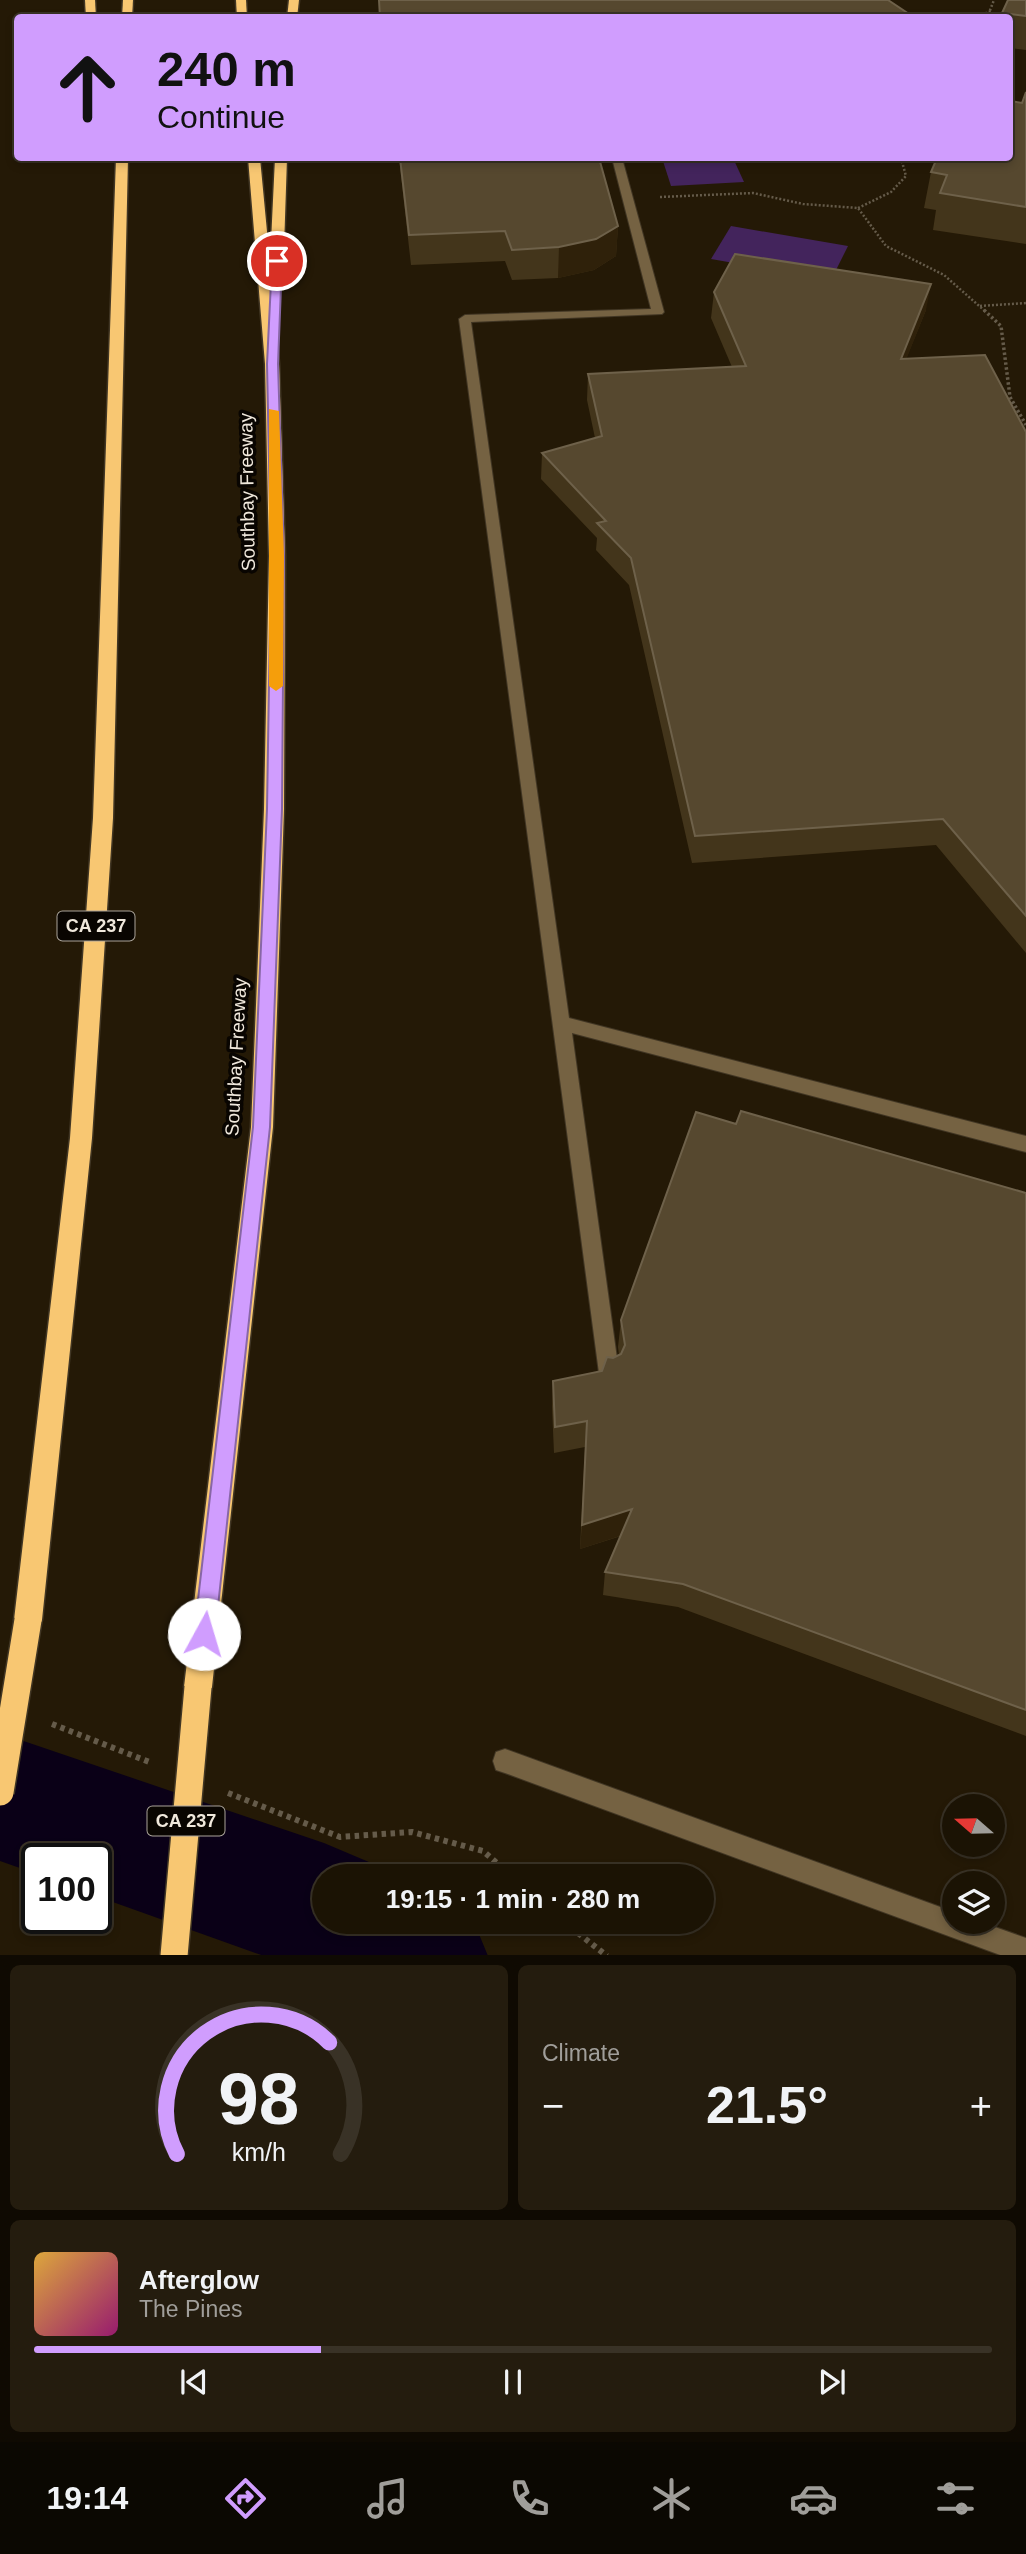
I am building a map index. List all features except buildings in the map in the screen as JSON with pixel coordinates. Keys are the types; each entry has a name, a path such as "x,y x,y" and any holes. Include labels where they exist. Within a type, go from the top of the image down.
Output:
{"highway":[{"path":"109,161 120,229"},
{"name":"CA 237","path":"0,1792 28,1620 81,1138 102,832 122,161"},
{"name":"Southbay Freeway","path":"174,1955 198,1687 261,1127 274,809 277,556 272,364 254,161"},
{"path":"272,364 281,161"}],"lane":[{"path":"609,1373 465,319 659,312 618,161"},
{"path":"561,1023 1026,1144"},
{"path":"505,1761 1026,1951"}],"path":[{"path":"990,14 994,0"},
{"path":"984,14 991,11"},
{"path":"629,199 753,193 803,204 858,208 891,192 906,176 904,161"},
{"path":"858,208 886,246 944,275 1001,326 1010,397 1026,425"},
{"path":"979,306 1026,303"},
{"path":"340,1837 412,1832 483,1851 498,1864"},
{"path":"580,1934 607,1955"}],"shaded area":[{"path":"663,161 734,161 744,182 671,186"},
{"path":"731,226 848,246 831,280 711,259"}],"waterway":[{"path":"0,1797 312,1906"},
{"path":"375,1934 418,1955"}],"slow traffic":[{"path":"274,411 276,686"}],"route":[{"path":"204,1634 261,1127 274,809 277,556 272,364 277,261"}]}
